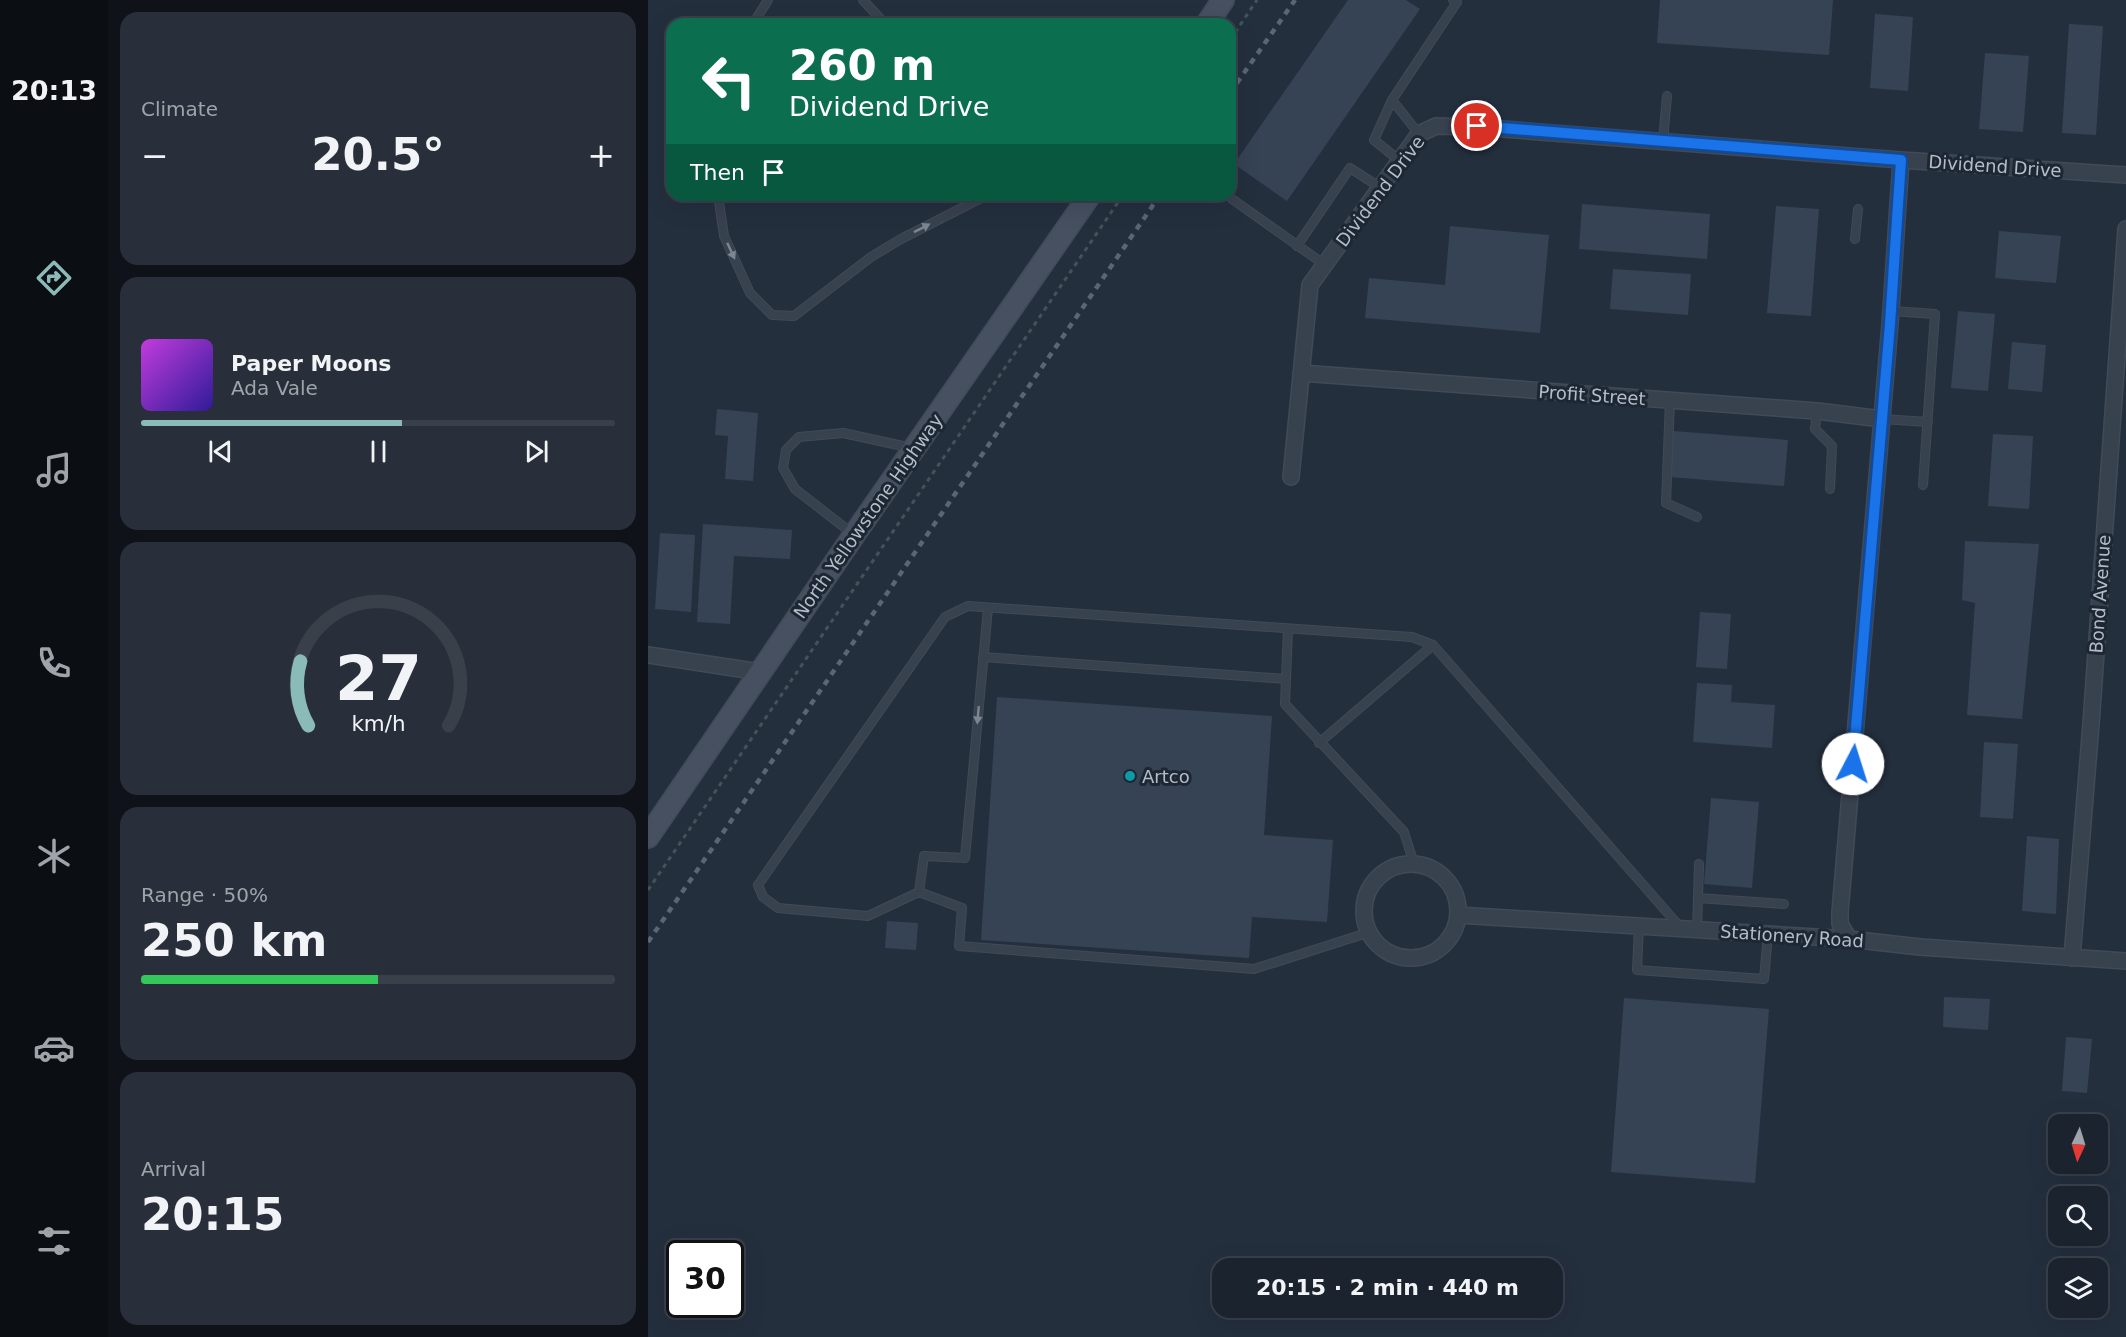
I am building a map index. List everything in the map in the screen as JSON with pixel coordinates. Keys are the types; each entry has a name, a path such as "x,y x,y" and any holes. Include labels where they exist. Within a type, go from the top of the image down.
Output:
{"main road":[{"path":"1211,18 1223,0"},
{"name":"North Yellowstone Highway","path":"648,837 854,534 1086,201"}],"street":[{"name":"Dividend Drive","path":"1291,477 1310,285 1419,134 1436,126 1477,126 1901,160 2126,175"},
{"path":"1849,939 1840,924 1840,912 1891,311 1901,160"},
{"name":"Bond Avenue","path":"2072,958 2126,230"},
{"name":"Profit Street","path":"1301,373 1817,411 1882,419"},
{"path":"648,655 760,672"},
{"path":"1414,864 1429,867 1442,875 1451,886 1457,900 1458,915 1454,930 1445,944 1432,953 1417,957 1401,956 1386,950 1374,940 1367,926 1364,910 1367,895 1374,882 1392,868 1414,864"},
{"name":"Stationery Road","path":"1458,915 1849,939 1920,947 2126,961"}],"lane":[{"path":"757,18 768,0"},
{"path":"863,0 880,18"},
{"path":"1401,162 1374,140 1392,100 1457,3 1453,0"},
{"path":"1663,141 1667,96"},
{"path":"1392,100 1419,134"},
{"path":"1297,246 1350,168 1381,189"},
{"path":"719,201 724,236 750,293 772,315 794,316 871,257 975,201"},
{"path":"1235,201 1324,266"},
{"path":"1855,239 1858,209"},
{"path":"1891,311 1935,314 1923,485"},
{"path":"1670,400 1666,503 1697,517"},
{"path":"1817,411 1815,429 1832,446 1830,489"},
{"path":"1882,419 1928,422"},
{"path":"854,534 795,489 783,468 786,450 799,437 843,434 914,448"},
{"path":"1370,932 1254,969 959,946 962,908 919,892 868,916 778,908 763,897 758,885 945,617 968,606 1412,638 1433,645 1681,928"},
{"path":"919,892 924,856 966,858 988,608"},
{"path":"1288,629 1285,705 1404,832 1414,864"},
{"path":"1319,743 1433,645"},
{"path":"983,657 1286,679"},
{"path":"1697,930 1700,864"},
{"path":"1698,898 1784,904"},
{"path":"1640,926 1637,970 1764,979 1768,934"}],"path":[{"path":"1236,31 1257,0"},
{"path":"648,890 1119,201"}],"building":[{"path":"1348,0 1406,0 1420,9 1287,201 1236,165 1236,161"},
{"path":"1660,0 1833,0 1829,55 1657,43"},
{"path":"1875,14 1913,17 1908,91 1870,88"},
{"path":"2069,24 2103,26 2096,135 2062,133"},
{"path":"1985,53 2029,56 2023,132 1979,129"},
{"path":"1582,204 1710,214 1707,259 1579,249"},
{"path":"1776,206 1819,209 1811,316 1767,313"},
{"path":"1450,226 1549,235 1540,333 1365,318 1369,278 1445,285"},
{"path":"1999,231 2061,236 2056,283 1995,278"},
{"path":"1613,269 1691,274 1688,315 1610,309"},
{"path":"1958,311 1995,314 1988,391 1951,388"},
{"path":"2012,342 2046,345 2042,392 2008,389"},
{"path":"717,409 758,413 753,481 725,479 728,436 715,435"},
{"path":"1673,431 1788,440 1784,486 1669,477"},
{"path":"1993,434 2033,436 2029,509 1988,506"},
{"path":"703,524 792,530 790,559 734,556 730,624 697,622"},
{"path":"660,533 695,535 691,612 655,609"},
{"path":"1965,541 2039,544 2022,719 1967,715 1975,603 1962,600"},
{"path":"1700,612 1731,614 1727,669 1696,667"},
{"path":"1697,683 1732,685 1731,702 1775,705 1772,748 1693,742"},
{"name":"Artco","path":"997,697 1272,716 1264,835 1333,840 1327,922 1252,917 1249,958 981,940"},
{"path":"1984,742 2018,744 2013,819 1980,817"},
{"path":"1711,798 1759,802 1752,888 1704,884"},
{"path":"2027,836 2059,839 2056,914 2022,911"},
{"path":"887,921 918,923 916,950 885,948"},
{"path":"1944,997 1990,999 1988,1030 1943,1027"},
{"path":"1624,998 1769,1009 1755,1183 1611,1172"},
{"path":"2066,1037 2092,1039 2087,1093 2062,1091"}],"railway":[{"path":"1236,84 1295,0"},
{"path":"648,942 1156,201"}],"place":[{"name":"Artco","path":"1130,776"}],"route":[{"path":"1477,126 1901,160 1890,324 1853,764"}]}
